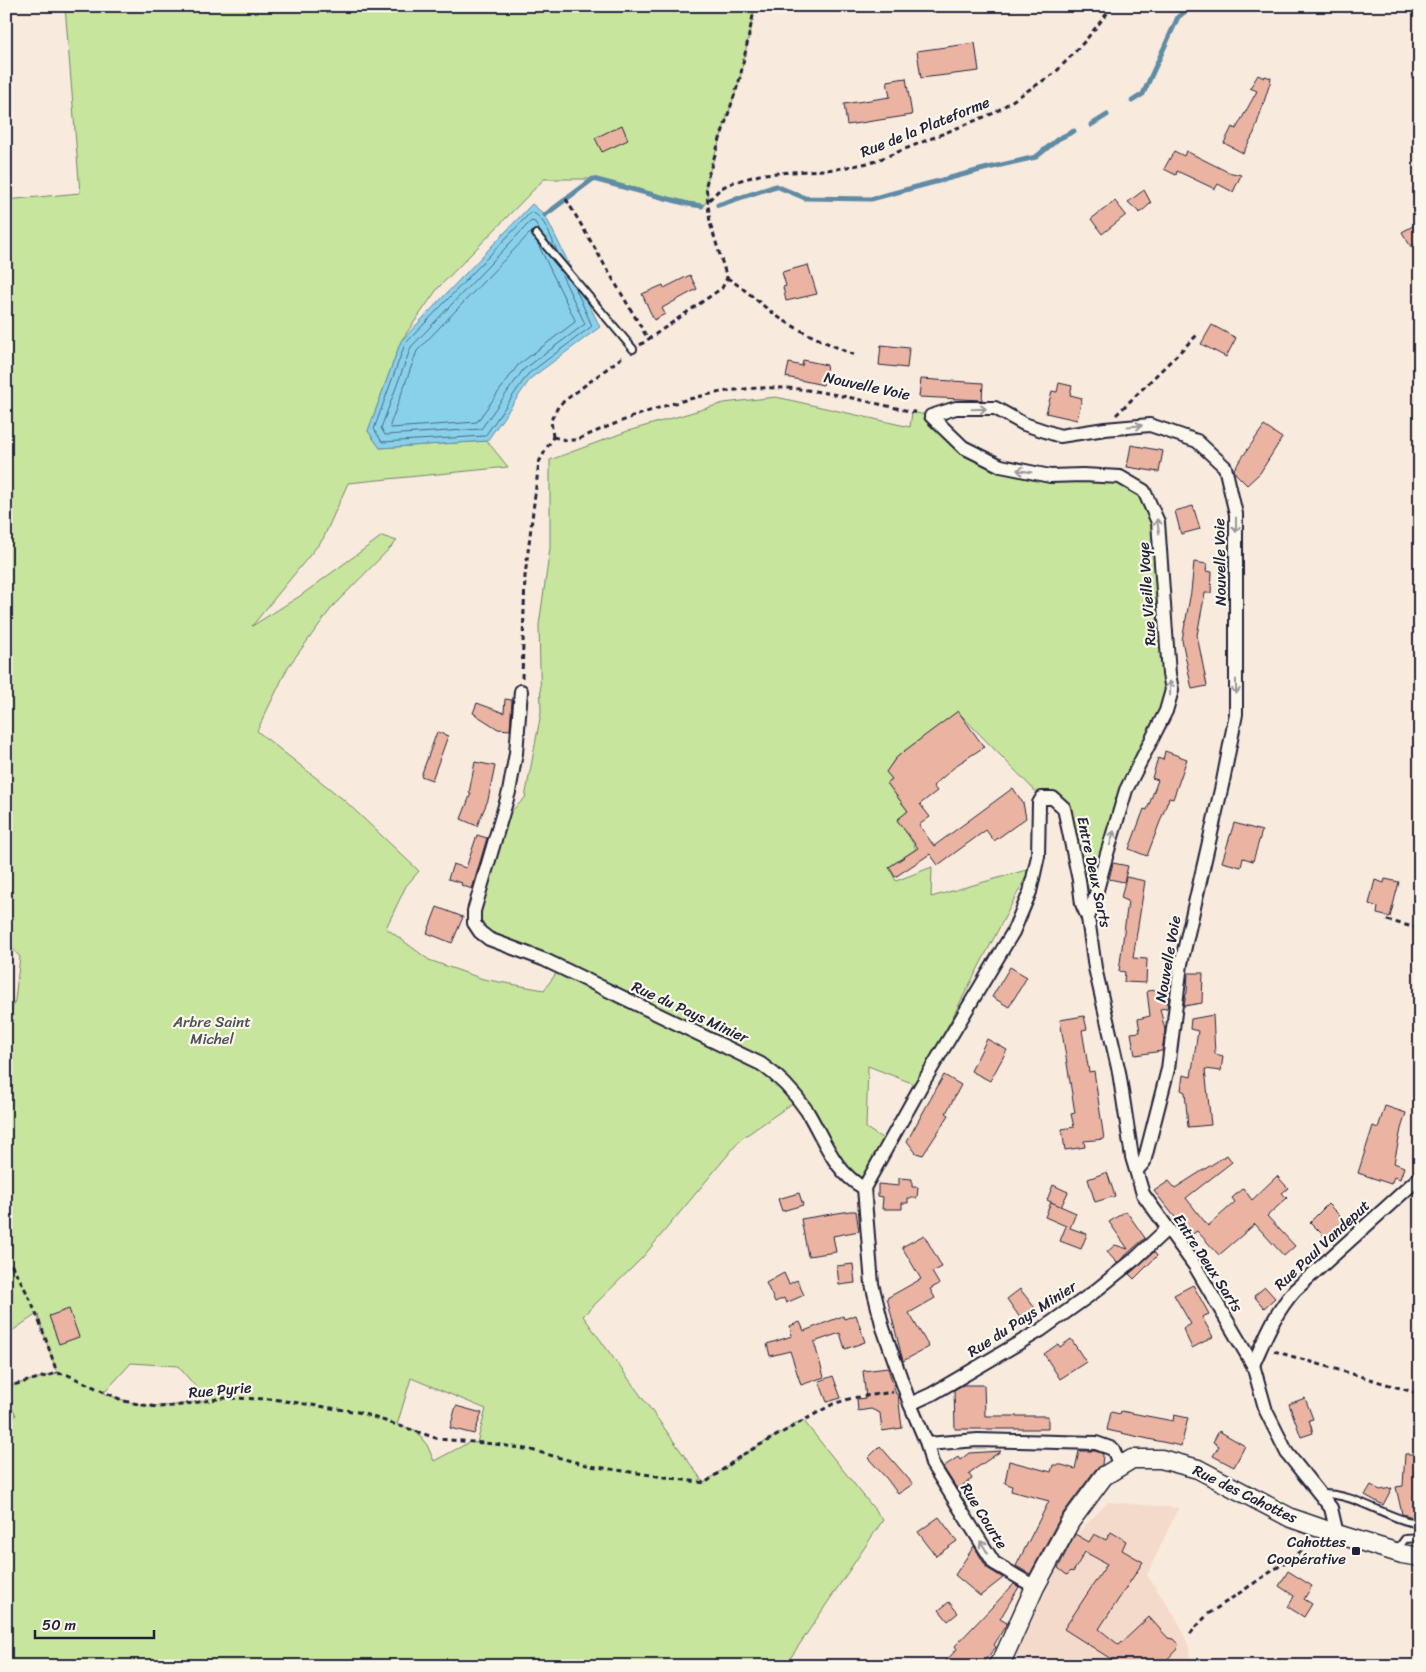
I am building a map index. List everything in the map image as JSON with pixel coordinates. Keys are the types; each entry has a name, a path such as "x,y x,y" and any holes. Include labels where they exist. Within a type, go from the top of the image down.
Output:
{"street":[{"name":"Nouvelle Voie","path":"931,416 956,408 994,408 1024,424 1060,436 1105,428 1150,425 1197,441 1225,467 1236,514 1236,714 1223,781 1181,964 1168,1069 1144,1162 1137,1170"},
{"name":"Rue Vieille Voye","path":"931,416 963,447 1001,466 1050,476 1120,477 1144,491 1158,522 1169,674 1172,690 1166,711 1126,790 1088,918"},
{"name":"Rue du Pays Minier","path":"521,691 516,753 509,792 474,911 474,923 480,932 489,939 545,960 761,1064 779,1076 797,1097 808,1112 837,1166 854,1183 864,1188"},
{"name":"Entre Deux Sarts","path":"864,1188 921,1086 1013,932 1030,892 1038,856 1039,803 1042,798 1054,798 1064,808 1082,904 1088,918 1095,968 1119,1072 1132,1157 1143,1194 1195,1266 1253,1365"},
{"name":"Rue Paul Vandeput","path":"1253,1365 1272,1320 1294,1290 1420,1177"},
{"path":"864,1188 872,1284 883,1328 910,1404 927,1444 978,1440 1096,1443 1114,1449 1120,1466"},
{"name":"Rue du Pays Minier","path":"910,1404 932,1394 1041,1330 1094,1292 1136,1258 1167,1229"},
{"path":"1253,1365 1266,1411 1287,1452 1331,1508 1338,1534"},
{"name":"Rue Courte","path":"927,1444 932,1464 994,1563 1035,1587"},
{"name":"Rue des Cahottes","path":"997,1666 1004,1656 1035,1587 1070,1522 1104,1476 1132,1459 1161,1459 1198,1469 1291,1518 1396,1552 1420,1557"}],"lane":[{"path":"536,234 633,349"},
{"path":"1319,1494 1332,1493 1356,1499 1405,1522 1420,1524"},
{"path":"1396,1552 1404,1539 1420,1538"}],"path":[{"path":"755,6 740,78 706,185 710,223 727,278 737,284 759,304 783,320 854,355"},
{"name":"Rue de la Plateforme","path":"709,200 721,188 763,174 837,169 873,162 994,113 1056,72 1085,41 1113,6"},
{"path":"566,199 648,339"},
{"path":"521,691 526,566 539,462 553,437 551,420 559,405 633,349 722,288 727,278"},
{"path":"1105,428 1120,410 1199,332"},
{"name":"Nouvelle Voie","path":"553,437 576,440 666,405 716,392 756,388 806,390 931,416"},
{"path":"1387,920 1420,929"},
{"path":"6,1258 18,1274 37,1314 57,1373 6,1387"},
{"path":"1261,1348 1417,1393 1414,1442"},
{"name":"Rue Pyrie","path":"57,1373 68,1375 124,1401 143,1405 158,1407 223,1398 272,1398 358,1412 440,1438 531,1450 590,1466 704,1483 742,1455 832,1404 852,1398 906,1390"},
{"path":"1190,1634 1208,1614 1302,1551 1315,1526"}],"shaded area":[{"path":"1108,1502 1178,1508 1147,1575 1179,1623 1189,1648 1190,1666 1030,1666 1016,1655 1057,1568 1077,1534"}],"green space":[{"name":"Arbre Saint Michel","path":"65,6 755,6 740,78 706,185 709,200 702,206 593,179 544,179 438,288 401,341 368,431 380,448 487,441 508,467 348,483 323,539 252,626 300,596 382,536 397,541 333,606 288,667 257,731 344,800 419,871 406,886 386,928 429,960 483,979 544,990 560,968 489,939 474,923 501,821 525,798 541,713 539,625 550,548 550,460 628,431 724,403 776,397 910,427 912,412 931,416 963,447 1001,466 1120,477 1144,491 1158,522 1172,690 1126,790 1088,918 1064,808 1042,798 958,712 903,752 895,759 887,772 892,779 887,783 908,811 897,820 916,849 889,867 896,881 932,867 931,897 1030,869 917,1085 868,1066 866,1128 885,1140 867,1176 855,1178 800,1098 741,1139 642,1258 583,1316 704,1483 742,1455 803,1420 883,1520 785,1666 6,1666 6,1424 16,1415 6,1397 6,1387 57,1373 37,1314 6,1335 6,1028 15,1000 20,957 6,941 6,200 80,193","holes":["131,1363 178,1366 207,1400 179,1405 155,1406 118,1399 104,1393","411,1378 486,1409 477,1443 470,1442 434,1461 427,1445 415,1430 397,1425"]}],"water":[{"path":"532,204 545,215 600,327 531,378 487,441 380,448 368,431 401,341"}],"building":[{"path":"975,43 979,71 921,78 917,51"},
{"path":"1258,75 1264,78 1265,76 1271,78 1254,133 1243,153 1224,143 1232,127 1236,129 1257,91 1250,88"},
{"path":"906,78 912,115 847,125 844,104 890,97 887,81"},
{"path":"622,125 628,140 602,152 595,138"},
{"path":"1174,151 1184,156 1186,151 1228,172 1241,175 1233,192 1218,184 1215,189 1177,171 1176,175 1164,169"},
{"path":"1144,190 1151,203 1140,213 1128,202"},
{"path":"1115,201 1126,215 1102,234 1091,219"},
{"path":"1420,222 1420,241 1411,247 1402,232"},
{"path":"808,265 817,294 786,301 783,287 786,286 782,272"},
{"path":"690,275 697,289 662,308 665,314 654,320 642,294 663,285 664,288"},
{"path":"1212,325 1236,338 1226,357 1201,344"},
{"path":"881,345 909,348 907,368 879,365"},
{"path":"803,360 827,365 823,385 786,377 789,363 802,366"},
{"path":"921,379 983,383 982,400 919,397"},
{"path":"1059,383 1072,386 1070,395 1082,398 1077,420 1046,413 1052,391 1057,392"},
{"path":"1264,426 1282,438 1260,473 1247,485 1235,473 1234,469"},
{"path":"1131,445 1163,451 1159,472 1127,467"},
{"path":"1193,506 1200,529 1181,534 1175,511"},
{"path":"1194,562 1207,564 1206,571 1212,572 1211,593 1205,593 1197,635 1207,686 1192,689 1182,640 1191,592"},
{"path":"505,699 512,700 510,730 498,729 473,713 477,703 504,713"},
{"path":"958,711 984,747 958,764 933,786 937,791 920,804 930,817 919,825 934,846 1013,788 1023,803 1026,818 994,841 986,830 938,865 930,854 895,877 889,867 918,848 897,820 908,811 887,783 892,779 886,772 895,759 903,752"},
{"path":"437,732 448,736 432,780 421,776"},
{"path":"1165,751 1187,759 1173,799 1169,798 1147,856 1129,849 1144,809 1147,810 1158,780 1152,778 1158,758 1163,760"},
{"path":"475,762 495,766 488,800 477,826 461,819 471,793 469,793"},
{"path":"1234,823 1262,831 1253,861 1243,858 1241,867 1222,862"},
{"path":"477,835 487,838 472,889 461,885 462,883 448,879 453,864 466,868"},
{"path":"1113,863 1128,866 1124,882 1109,879"},
{"path":"1126,877 1145,881 1133,958 1147,959 1146,983 1124,982 1125,972 1119,971 1128,901 1121,898"},
{"path":"1385,879 1399,882 1390,917 1377,914 1378,907 1369,904 1375,880 1384,883"},
{"path":"437,907 463,917 452,943 427,933"},
{"path":"1010,967 1027,977 1009,1007 992,997"},
{"path":"1188,973 1203,973 1202,1003 1184,1006 1187,993"},
{"path":"1156,990 1158,997 1169,996 1167,1008 1160,1009 1165,1030 1162,1051 1135,1055 1131,1033 1140,1032 1138,1019 1150,1016 1147,991"},
{"path":"1213,1015 1215,1054 1223,1056 1221,1071 1205,1069 1211,1125 1188,1127 1185,1092 1181,1090 1183,1075 1191,1077 1198,1031 1190,1029 1191,1019"},
{"path":"1084,1016 1087,1029 1082,1030 1089,1072 1094,1071 1104,1139 1084,1141 1085,1147 1065,1150 1062,1129 1074,1127 1071,1114 1075,1113 1060,1020"},
{"path":"987,1039 1007,1050 990,1081 971,1071"},
{"path":"944,1075 961,1085 946,1113 949,1115 923,1155 916,1153 907,1141"},
{"path":"1385,1106 1406,1113 1394,1163 1404,1167 1400,1179 1394,1177 1391,1184 1358,1173 1373,1126 1378,1128"},
{"path":"1227,1155 1232,1162 1186,1198 1208,1226 1235,1202 1232,1198 1243,1188 1252,1200 1277,1176 1288,1188 1282,1193 1287,1198 1267,1216 1295,1246 1284,1256 1255,1224 1219,1255 1197,1231 1190,1236 1154,1191 1169,1181 1175,1188"},
{"path":"1107,1172 1115,1196 1095,1202 1088,1179"},
{"path":"899,1178 912,1179 912,1187 918,1187 917,1198 908,1198 908,1203 902,1203 902,1209 882,1209 883,1197 878,1196 878,1184 899,1186"},
{"path":"1053,1185 1068,1192 1061,1207 1047,1200"},
{"path":"799,1193 803,1205 782,1211 778,1199"},
{"path":"1051,1202 1076,1213 1070,1228 1087,1234 1081,1249 1060,1241 1066,1226 1045,1217"},
{"path":"1328,1204 1344,1220 1326,1238 1310,1222"},
{"path":"856,1211 859,1231 833,1236 836,1252 808,1256 801,1219"},
{"path":"1126,1211 1145,1238 1117,1263 1107,1252 1115,1245 1128,1249 1109,1222"},
{"path":"924,1235 942,1267 932,1272 939,1284 930,1289 935,1298 909,1313 929,1347 903,1361 887,1298 921,1279 902,1247"},
{"path":"1154,1252 1157,1256 1134,1279 1129,1274"},
{"path":"853,1264 855,1283 839,1285 837,1266"},
{"path":"784,1273 789,1284 797,1280 804,1295 786,1303 784,1298 775,1302 766,1283"},
{"path":"1193,1285 1209,1314 1202,1317 1213,1337 1192,1348 1183,1329 1191,1324 1174,1295"},
{"path":"1265,1287 1275,1298 1264,1308 1254,1296"},
{"path":"1020,1289 1038,1312 1023,1322 1007,1299"},
{"path":"69,1309 79,1337 59,1344 49,1316"},
{"path":"856,1315 865,1342 845,1349 840,1333 814,1342 824,1377 801,1385 790,1351 770,1356 767,1344 792,1336 790,1326 800,1322 804,1331 843,1316 844,1319"},
{"path":"1071,1339 1086,1362 1060,1379 1044,1354 1058,1344 1060,1347"},
{"path":"888,1368 896,1394 898,1395 902,1428 882,1431 880,1413 871,1409 858,1411 857,1399 866,1398 863,1371"},
{"path":"833,1376 841,1398 827,1402 819,1381"},
{"path":"963,1385 984,1385 985,1416 1048,1416 1048,1429 955,1429 954,1390"},
{"path":"1305,1398 1313,1419 1309,1420 1313,1433 1301,1437 1289,1404"},
{"path":"456,1406 482,1413 474,1434 450,1428"},
{"path":"1121,1411 1173,1421 1174,1415 1188,1418 1181,1446 1107,1430 1111,1412 1120,1414"},
{"path":"1219,1431 1245,1446 1234,1467 1213,1456 1219,1446 1213,1442"},
{"path":"880,1446 913,1484 898,1494 868,1458"},
{"path":"1001,1451 969,1473 972,1479 957,1489 943,1467 958,1457 960,1460 969,1453"},
{"path":"1079,1451 1095,1451 1103,1454 1102,1465 1095,1470 1061,1516 1030,1574 1016,1566 1049,1501 1011,1491 1012,1486 1005,1483 1009,1461 1051,1472 1053,1465 1062,1465 1075,1469"},
{"path":"1405,1454 1418,1454 1417,1469 1420,1469 1420,1516 1413,1517 1402,1514 1396,1487 1403,1486"},
{"path":"1371,1485 1380,1490 1392,1488 1383,1505 1365,1495"},
{"path":"939,1517 957,1541 936,1556 918,1532"},
{"path":"1111,1532 1126,1541 1122,1550 1143,1562 1099,1629 1119,1645 1149,1617 1168,1638 1173,1639 1178,1644 1177,1649 1161,1666 1122,1666 1064,1629 1107,1564 1085,1552 1073,1572 1071,1571 1067,1575 1058,1568 1075,1534 1089,1542 1094,1534 1106,1540"},
{"path":"974,1546 987,1568 1003,1578 980,1596 955,1575"},
{"path":"1288,1571 1312,1586 1304,1599 1312,1604 1304,1617 1288,1607 1294,1596 1279,1586"},
{"path":"1014,1584 1019,1587 1000,1619 1007,1623 994,1645 996,1647 980,1666 941,1666 957,1649 955,1646"},
{"path":"949,1602 958,1613 948,1621 939,1610"}],"waterway":[{"path":"1132,101 1143,94 1178,17 1192,6"},
{"path":"1091,125 1107,115"},
{"path":"718,205 776,186 805,198 871,199 1036,157 1058,139 1074,131"},
{"path":"545,215 593,179 702,206"}],"place":[{"name":"Cahottes Coopérative","path":"1356,1551"}]}
